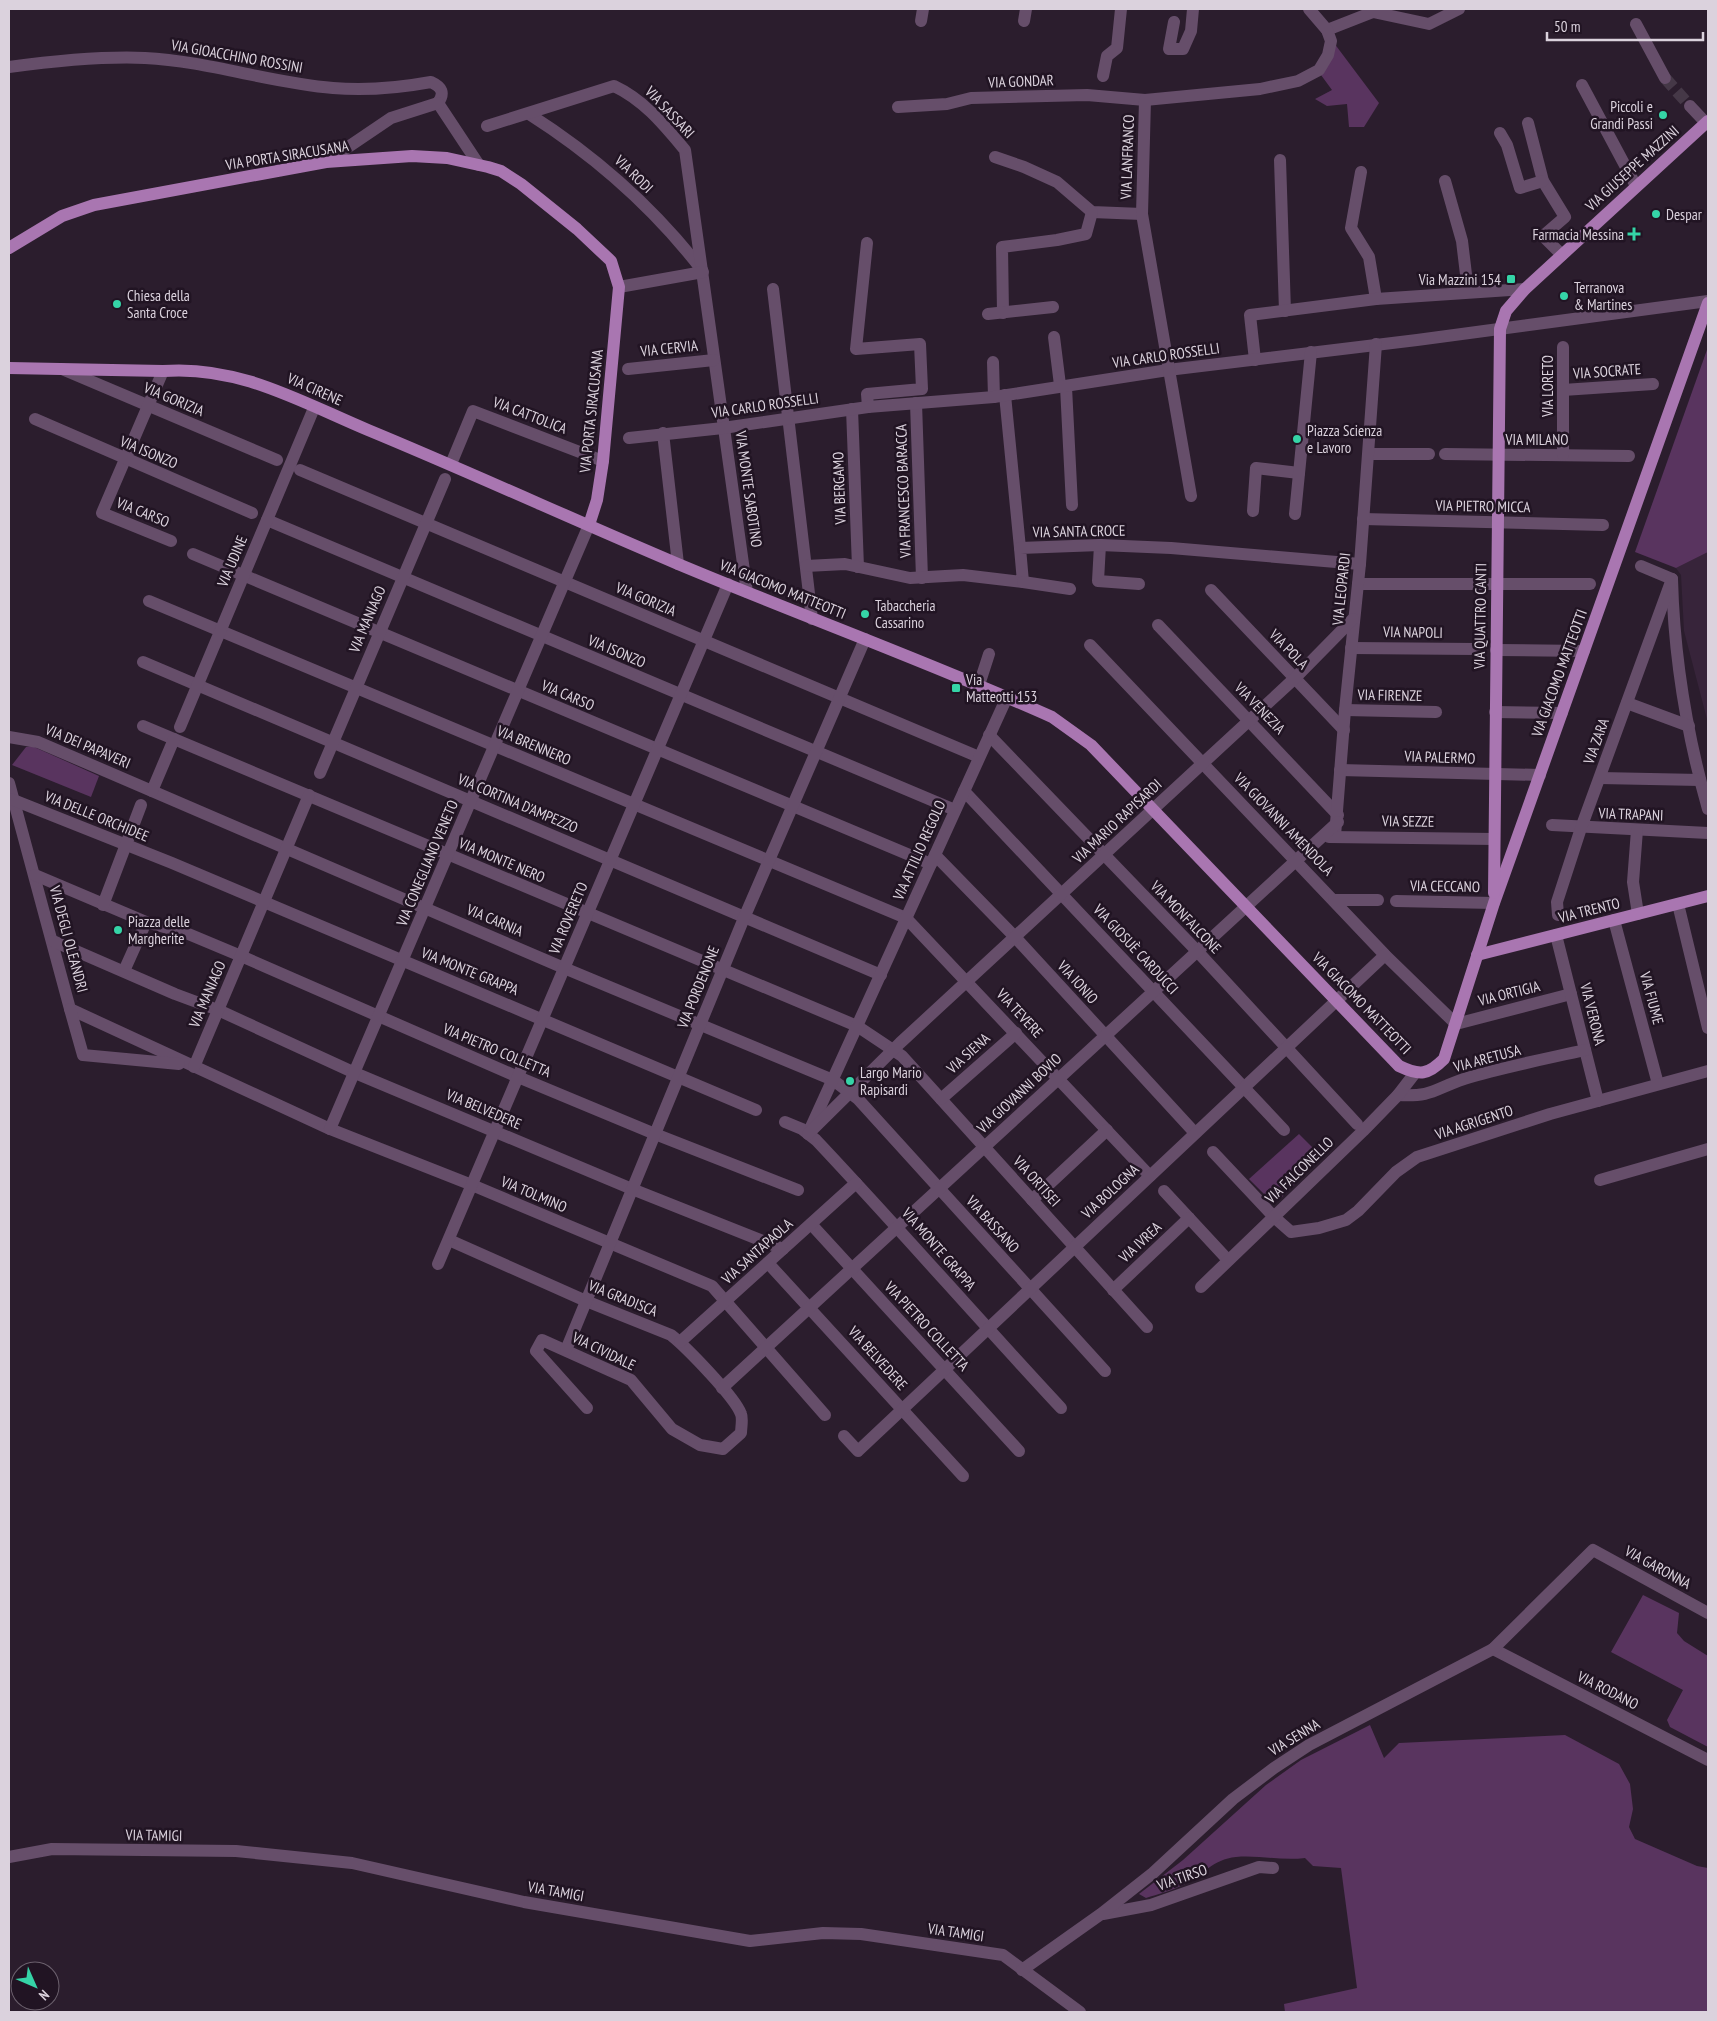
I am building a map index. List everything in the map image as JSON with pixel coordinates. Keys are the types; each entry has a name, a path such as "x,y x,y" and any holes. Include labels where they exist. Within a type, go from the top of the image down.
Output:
{"main road":[{"name":"VIA GIUSEPPE MAZZINI","path":"1500,329 1506,311 1525,289 1707,122"},
{"name":"VIA PORTA SIRACUSANA","path":"9,248 62,216 94,206 326,162 412,156 447,158 501,171 521,184 577,228 611,261 619,287 603,461 597,500 589,525"},
{"name":"VIA GIACOMO MATTEOTTI","path":"589,525 678,564 979,685 1052,717 1091,745 1154,808 1335,1001 1399,1066 1415,1073 1433,1070 1444,1059 1494,903 1708,302"},
{"name":"VIA QUATTRO CANTI","path":"1494,903 1500,329"},
{"name":"VIA CIRENE","path":"9,368 163,371 188,369 233,376 268,386 314,408 451,464 589,525"},
{"name":"VIA TRENTO","path":"1477,955 1708,896"}],"street":[{"path":"1103,76 1107,56 1118,48 1121,9"},
{"path":"1174,22 1169,49 1183,49 1191,31 1193,9"},
{"path":"1309,9 1327,30 1373,12 1429,24 1459,9"},
{"path":"1636,24 1665,78"},
{"name":"VIA LANFRANCO","path":"1191,496 1142,214 1145,100 1260,88 1298,81 1319,70 1328,55 1331,41 1327,30"},
{"name":"VIA GIOACCHINO ROSSINI","path":"9,67 49,61 145,58 187,63 331,88 376,88 431,82 439,86 442,92 442,98 438,103"},
{"path":"1582,85 1636,186"},
{"name":"VIA SASSARI","path":"487,126 614,86 634,95 664,124 685,150 703,272"},
{"name":"VIA GONDAR","path":"898,108 947,104 971,98 1087,95 1145,100"},
{"path":"326,162 391,118 438,103 479,165"},
{"path":"1690,106 1707,122"},
{"name":"VIA RODI","path":"529,114 578,146 609,172 680,242 703,272"},
{"path":"1528,123 1543,181 1565,217 1543,236 1562,255"},
{"path":"1500,133 1507,145 1520,188 1543,181"},
{"path":"996,157 1024,166 1057,182 1092,212 1142,214"},
{"path":"1280,160 1285,310"},
{"path":"1361,172 1351,228 1369,256 1376,299"},
{"path":"1445,181 1462,241 1468,291"},
{"path":"1003,313 1002,247 1086,234 1092,212"},
{"path":"867,243 856,349 920,344 922,389 867,394 868,406"},
{"path":"619,287 703,272"},
{"name":"VIA MONTE SABOTINO","path":"703,272 747,592"},
{"path":"773,288 812,619"},
{"path":"1255,360 1250,315 1376,299 1468,291 1525,289"},
{"name":"VIA CARLO ROSSELLI","path":"629,438 723,428 868,406 999,396 1168,370 1708,302"},
{"path":"988,314 1053,307"},
{"path":"1054,337 1063,386 1072,505"},
{"name":"VIA LEOPARDI","path":"1335,836 1353,620 1360,564 1376,344"},
{"name":"VIA LORETO","path":"1563,347 1563,455"},
{"path":"1295,514 1311,352"},
{"name":"VIA CERVIA","path":"628,369 714,360"},
{"path":"993,362 1020,548"},
{"name":"VIA GORIZIA","path":"60,368 276,460"},
{"path":"125,460 163,371"},
{"name":"VIA SOCRATE","path":"1563,390 1653,384"},
{"name":"VIA FRANCESCO BARACCA","path":"916,403 922,578"},
{"name":"VIA UDINE","path":"180,727 314,408"},
{"name":"VIA BERGAMO","path":"852,409 858,567"},
{"name":"VIA CATTOLICA","path":"451,464 473,411 603,461"},
{"name":"VIA ISONZO","path":"35,419 125,460 252,513"},
{"path":"663,433 678,564"},
{"path":"1368,454 1429,454"},
{"name":"VIA MILANO","path":"1445,454 1629,456"},
{"name":"VIA CARSO","path":"125,460 102,513 171,541"},
{"path":"1253,512 1256,468 1299,473"},
{"name":"VIA GORIZIA","path":"300,470 980,757"},
{"name":"VIA MANIAGO","path":"320,773 445,479"},
{"name":"VIA PIETRO MICCA","path":"1363,519 1603,525"},
{"name":"VIA ISONZO","path":"267,520 680,696 955,810"},
{"name":"VIA CONEGLIANO VENETO","path":"330,1130 404,961 589,525"},
{"path":"1100,545 1098,581 1139,584"},
{"name":"VIA SANTA CROCE","path":"1023,582 1020,548 1100,545 1171,548 1360,564"},
{"name":"VIA CARSO","path":"193,554 792,806 933,860"},
{"path":"806,566 845,564 910,578 963,575 1070,589"},
{"path":"1641,566 1672,579 1673,624 1689,726 1708,809"},
{"name":"VIA ZARA","path":"1558,916 1557,902 1581,828 1672,579"},
{"name":"VIA ROVERETO","path":"438,1264 728,584"},
{"path":"1358,584 1590,584"},
{"name":"VIA POLA","path":"1210,590 1344,730"},
{"name":"VIA BRENNERO","path":"149,601 906,918"},
{"name":"VIA MARIO RAPISARDI","path":"808,1134 854,1096 968,981 1294,679 1353,620"},
{"name":"VIA VENEZIA","path":"1158,626 1249,720 1338,818"},
{"name":"VIA PORDENONE","path":"566,1350 722,970 865,640"},
{"name":"VIA GIOVANNI AMENDOLA","path":"1090,645 1204,762 1385,955 1456,1024"},
{"name":"VIA NAPOLI","path":"1351,648 1475,649"},
{"path":"1496,650 1584,651"},
{"path":"979,685 989,654"},
{"name":"VIA CORTINA D'AMPEZZO","path":"143,662 333,741 880,975"},
{"name":"VIA ATTILIO REGOLO","path":"808,1134 829,1078 880,975 1007,697"},
{"path":"1628,703 1689,726"},
{"name":"VIA FIRENZE","path":"1345,710 1436,712"},
{"path":"1496,712 1562,713"},
{"name":"VIA MONTE NERO","path":"143,726 722,970 856,1022 899,1050"},
{"name":"VIA MONFALCONE","path":"989,735 1197,951 1357,1124"},
{"name":"VIA DEI PAPAVERI","path":"9,737 38,742 152,791"},
{"path":"152,791 174,739"},
{"name":"VIA PALERMO","path":"1340,770 1540,775"},
{"path":"1600,778 1700,780"},
{"name":"VIA DEGLI OLEANDRI","path":"9,783 70,1009 190,1066"},
{"name":"VIA CARNIA","path":"152,791 700,1026 829,1078 854,1096"},
{"name":"VIA GIOSUÈ CARDUCCI","path":"964,792 1284,1130"},
{"name":"VIA MANIAGO","path":"190,1066 218,1010 309,795"},
{"name":"VIA DELLE ORCHIDEE","path":"12,799 172,864"},
{"path":"105,899 140,805"},
{"name":"VIA GIOVANNI BOVIO","path":"722,1388 1321,837 1338,818"},
{"name":"VIA TRAPANI","path":"1552,825 1581,828 1708,832"},
{"path":"1637,830 1633,882 1638,914"},
{"name":"VIA SEZZE","path":"1321,837 1494,839"},
{"name":"VIA IONIO","path":"933,860 1015,937 1195,1133"},
{"name":"VIA MONTE GRAPPA","path":"172,864 756,1110"},
{"name":"VIA PIETRO COLLETTA","path":"35,875 105,899 146,922 186,934 241,956 518,1077 655,1134 798,1190"},
{"path":"1334,900 1378,900"},
{"name":"VIA CECCANO","path":"1396,901 1494,903"},
{"path":"1678,904 1708,1028"},
{"name":"VIA TEVERE","path":"906,918 968,981 1150,1176"},
{"name":"VIA FIUME","path":"1614,920 1658,1084"},
{"path":"124,971 146,922"},
{"name":"VIA VERONA","path":"1556,935 1598,1101"},
{"name":"VIA BELVEDERE","path":"53,941 175,994 218,1010 355,1073 632,1189 783,1249"},
{"name":"VIA BOLOGNA","path":"844,1436 858,1451 1385,955"},
{"name":"VIA ORTIGIA","path":"1456,1024 1571,994"},
{"path":"70,1009 83,1056 190,1066"},
{"name":"VIA SIENA","path":"941,1099 1016,1032"},
{"name":"VIA ORTISEI","path":"899,1050 1147,1327"},
{"name":"VIA ARETUSA","path":"1398,1095 1419,1096 1433,1093 1463,1079 1585,1050"},
{"name":"VIA TOLMINO","path":"190,1066 330,1130 472,1185 712,1286 724,1302 825,1415"},
{"name":"VIA AGRIGENTO","path":"1274,1217 1291,1232 1319,1228 1346,1220 1358,1211 1396,1172 1417,1157 1598,1101 1708,1072"},
{"name":"VIA FALCONELLO","path":"1201,1287 1398,1095 1415,1073"},
{"name":"VIA BASSANO","path":"854,1096 1105,1371"},
{"name":"VIA MONTE GRAPPA","path":"785,1122 808,1134 856,1183 1061,1408"},
{"path":"1032,1200 1107,1130"},
{"path":"1600,1180 1708,1148"},
{"path":"1213,1152 1274,1217"},
{"name":"VIA SANTAPAOLA","path":"680,1342 856,1183"},
{"path":"1164,1191 1228,1260"},
{"name":"VIA IVREA","path":"1113,1290 1189,1218"},
{"name":"VIA PIETRO COLLETTA","path":"811,1224 1018,1451"},
{"name":"VIA GRADISCA","path":"448,1240 586,1301 671,1335 680,1342 722,1388 742,1415 741,1433"},
{"name":"VIA BELVEDERE","path":"768,1262 963,1476"},
{"name":"VIA CIVIDALE","path":"587,1408 570,1392 536,1351 542,1340 631,1380 672,1429 700,1445 723,1449 741,1433"},
{"name":"VIA GARONNA","path":"1593,1550 1708,1613"},
{"name":"VIA SENNA","path":"1022,1970 1101,1914 1153,1873 1233,1799 1274,1768 1309,1745 1493,1649 1593,1550"},
{"name":"VIA RODANO","path":"1493,1649 1708,1760"},
{"name":"VIA TAMIGI","path":"9,1857 52,1849 236,1851 352,1863 524,1902 750,1941 822,1933 861,1934 1003,1954 1080,2012"},
{"name":"VIA TIRSO","path":"1101,1914 1151,1905 1258,1867 1273,1868"}],"shaded area":[{"path":"1334,43 1379,103 1364,127 1349,127 1347,104 1327,106 1315,99 1332,90 1321,75"},
{"path":"1708,347 1708,552 1676,568 1635,552"},
{"path":"1708,552 1708,723 1684,631 1681,575 1676,568"},
{"path":"32,746 99,776 91,797 12,765 26,747"},
{"path":"1299,1134 1322,1157 1279,1200 1271,1201 1249,1179"},
{"path":"1643,1595 1679,1613 1677,1633 1684,1641 1708,1656 1708,1747 1670,1727 1667,1720 1683,1690 1611,1652"},
{"path":"1370,1725 1384,1758 1399,1743 1565,1735 1619,1764 1630,1784 1633,1809 1629,1827 1635,1839 1697,1866 1708,1868 1708,2012 1285,2012 1284,2004 1357,1988 1341,1868 1313,1866 1305,1858 1228,1858 1174,1889 1146,1898 1139,1894 1183,1860 1266,1785 1301,1760"}],"tunnel":[{"path":"1665,78 1690,106"}],"place":[{"name":"Piccoli e Grandi Passi","path":"1663,115"},
{"name":"Despar","path":"1656,214"},
{"name":"Farmacia Messina","path":"1634,234"},
{"name":"Via Mazzini 154","path":"1511,279"},
{"name":"Terranova & Martines","path":"1564,296"},
{"name":"Chiesa della Santa Croce","path":"117,304"},
{"name":"Piazza Scienza e Lavoro","path":"1297,439"},
{"name":"Tabaccheria Cassarino","path":"865,614"},
{"name":"Via Matteotti 153","path":"956,688"},
{"name":"Piazza delle Margherite","path":"118,930"},
{"name":"Largo Mario Rapisardi","path":"850,1081"}]}
